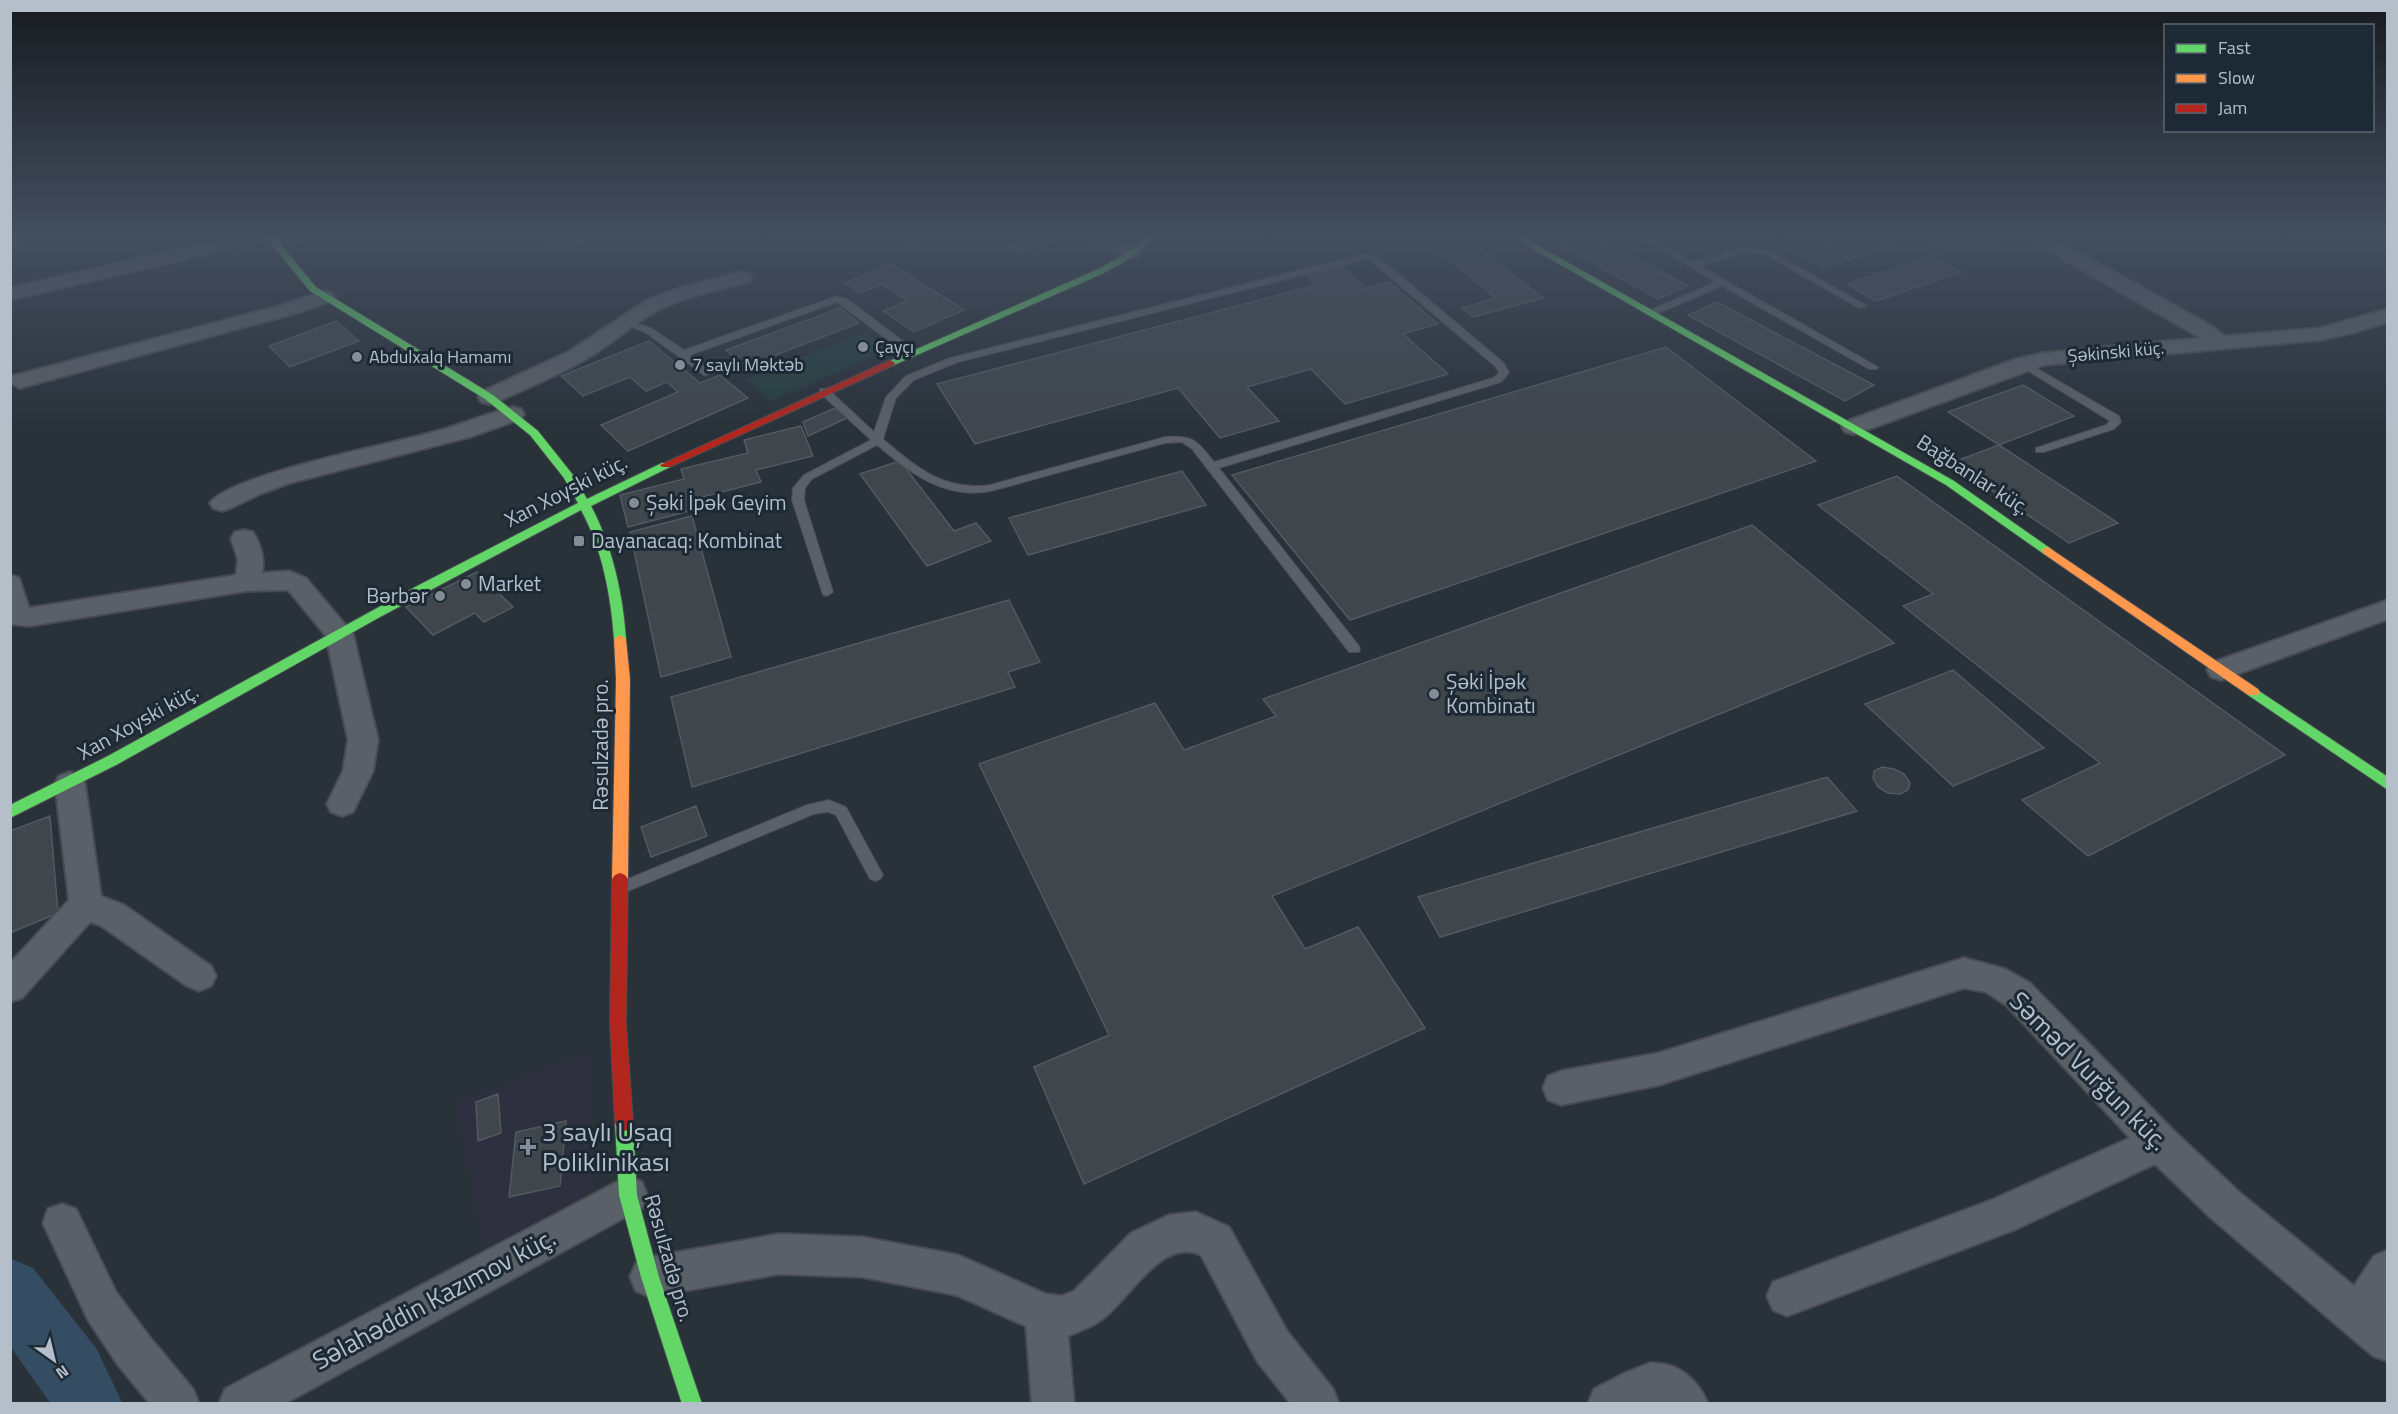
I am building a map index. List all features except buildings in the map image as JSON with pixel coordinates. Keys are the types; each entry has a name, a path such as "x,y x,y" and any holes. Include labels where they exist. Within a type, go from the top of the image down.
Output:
{"street":[{"path":"20,381 310,302"},
{"name":"Rəsulzadə pro.","path":"333,302 513,414 551,452 585,503 598,530 607,558 618,620 623,679 618,1023 628,1195 650,1277 692,1404"},
{"path":"489,397 576,356 623,322 658,302"},
{"name":"Xan Xoyski küç.","path":"10,813 70,784 339,634 585,503 824,391 1030,302"},
{"name":"Bağbanlar küç.","path":"1631,302 1969,495 2388,785"},
{"path":"2154,302 2200,328 2221,343"},
{"name":"Şəkinski küç.","path":"1853,427 2024,364 2066,357 2320,334 2383,321"},
{"path":"222,503 233,496 281,478 469,431 513,414"},
{"path":"244,538 251,556 252,568 246,582"},
{"path":"10,584 15,620 246,582 289,580 297,585 339,634 363,740 358,771 342,804"},
{"path":"2221,670 2388,609"},
{"path":"10,987 81,909 85,900 70,784"},
{"path":"81,909 95,908 112,915 199,976"},
{"name":"Səməd Vurğun küç.","path":"1561,1088 1659,1069 1964,973 1994,979 2018,994 2160,1143 2225,1205 2373,1328"},
{"path":"1787,1296 2000,1216 2160,1143"},
{"name":"Səlahəddin Kazımov küç.","path":"248,1401 628,1195"},
{"path":"62,1223 102,1306 133,1350 178,1404"},
{"path":"650,1277 779,1254 862,1257 958,1275 1045,1314 1064,1317 1088,1305 1145,1247 1169,1235 1196,1232 1215,1241 1272,1346 1318,1404"},
{"path":"2373,1328 2388,1270"},
{"path":"1045,1314 1053,1404"},
{"path":"1609,1404 1654,1382 1670,1386 1687,1404"}],"lane":[{"path":"684,354 829,302"},
{"path":"845,302 912,353"},
{"path":"827,592 798,500 799,488 808,477 877,441 891,397 910,378 954,360 1184,302"},
{"path":"1211,466 1497,380 1504,373 1500,365 1426,302"},
{"path":"1651,313 1677,302"},
{"path":"1756,302 1874,367"},
{"path":"1855,302 1862,306"},
{"path":"623,322 648,330 684,354 705,373"},
{"path":"2024,364 2115,418 2116,423 2040,450"},
{"path":"824,391 877,441 927,476 950,488 971,491 991,488 1165,440 1184,439 1196,447 1354,650"},
{"path":"621,888 812,809 829,806 841,812 875,875"}],"shaded area":[{"name":"3 saylı Uşaq Poliklinikası","path":"590,1052 594,1191 485,1249 455,1103"}],"green space":[{"path":"866,332 888,350 771,401 746,379"}],"waterway":[{"path":"10,1291 72,1372 88,1404"}],"traffic: fast":[{"path":"334,302 489,397 534,433 569,477 598,530 618,611 620,639"},
{"path":"890,363 1030,302"},
{"path":"1630,302 1950,483 2048,551"},
{"path":"10,812 113,760 472,562 666,465"},
{"path":"2253,692 2388,785"},
{"path":"624,1123 628,1195 650,1277 692,1404"}],"traffic: slow":[{"path":"2048,551 2253,692"},
{"path":"620,639 623,679 620,879"}],"traffic: jam":[{"path":"666,465 890,363"},
{"path":"620,879 618,1023 624,1123"}],"place":[{"name":"Çayçı","path":"863,347"},
{"name":"Abdulxalq Hamamı","path":"357,357"},
{"name":"7 saylı Məktəb","path":"680,365"},
{"name":"Şəki İpək Geyim","path":"634,503"},
{"name":"Dayanacaq: Kombinat","path":"579,541"},
{"name":"Market","path":"466,584"},
{"name":"Bərbər","path":"440,596"},
{"name":"Şəki İpək Kombinatı","path":"1434,694"},
{"name":"3 saylı Uşaq Poliklinikası","path":"528,1147"}]}
